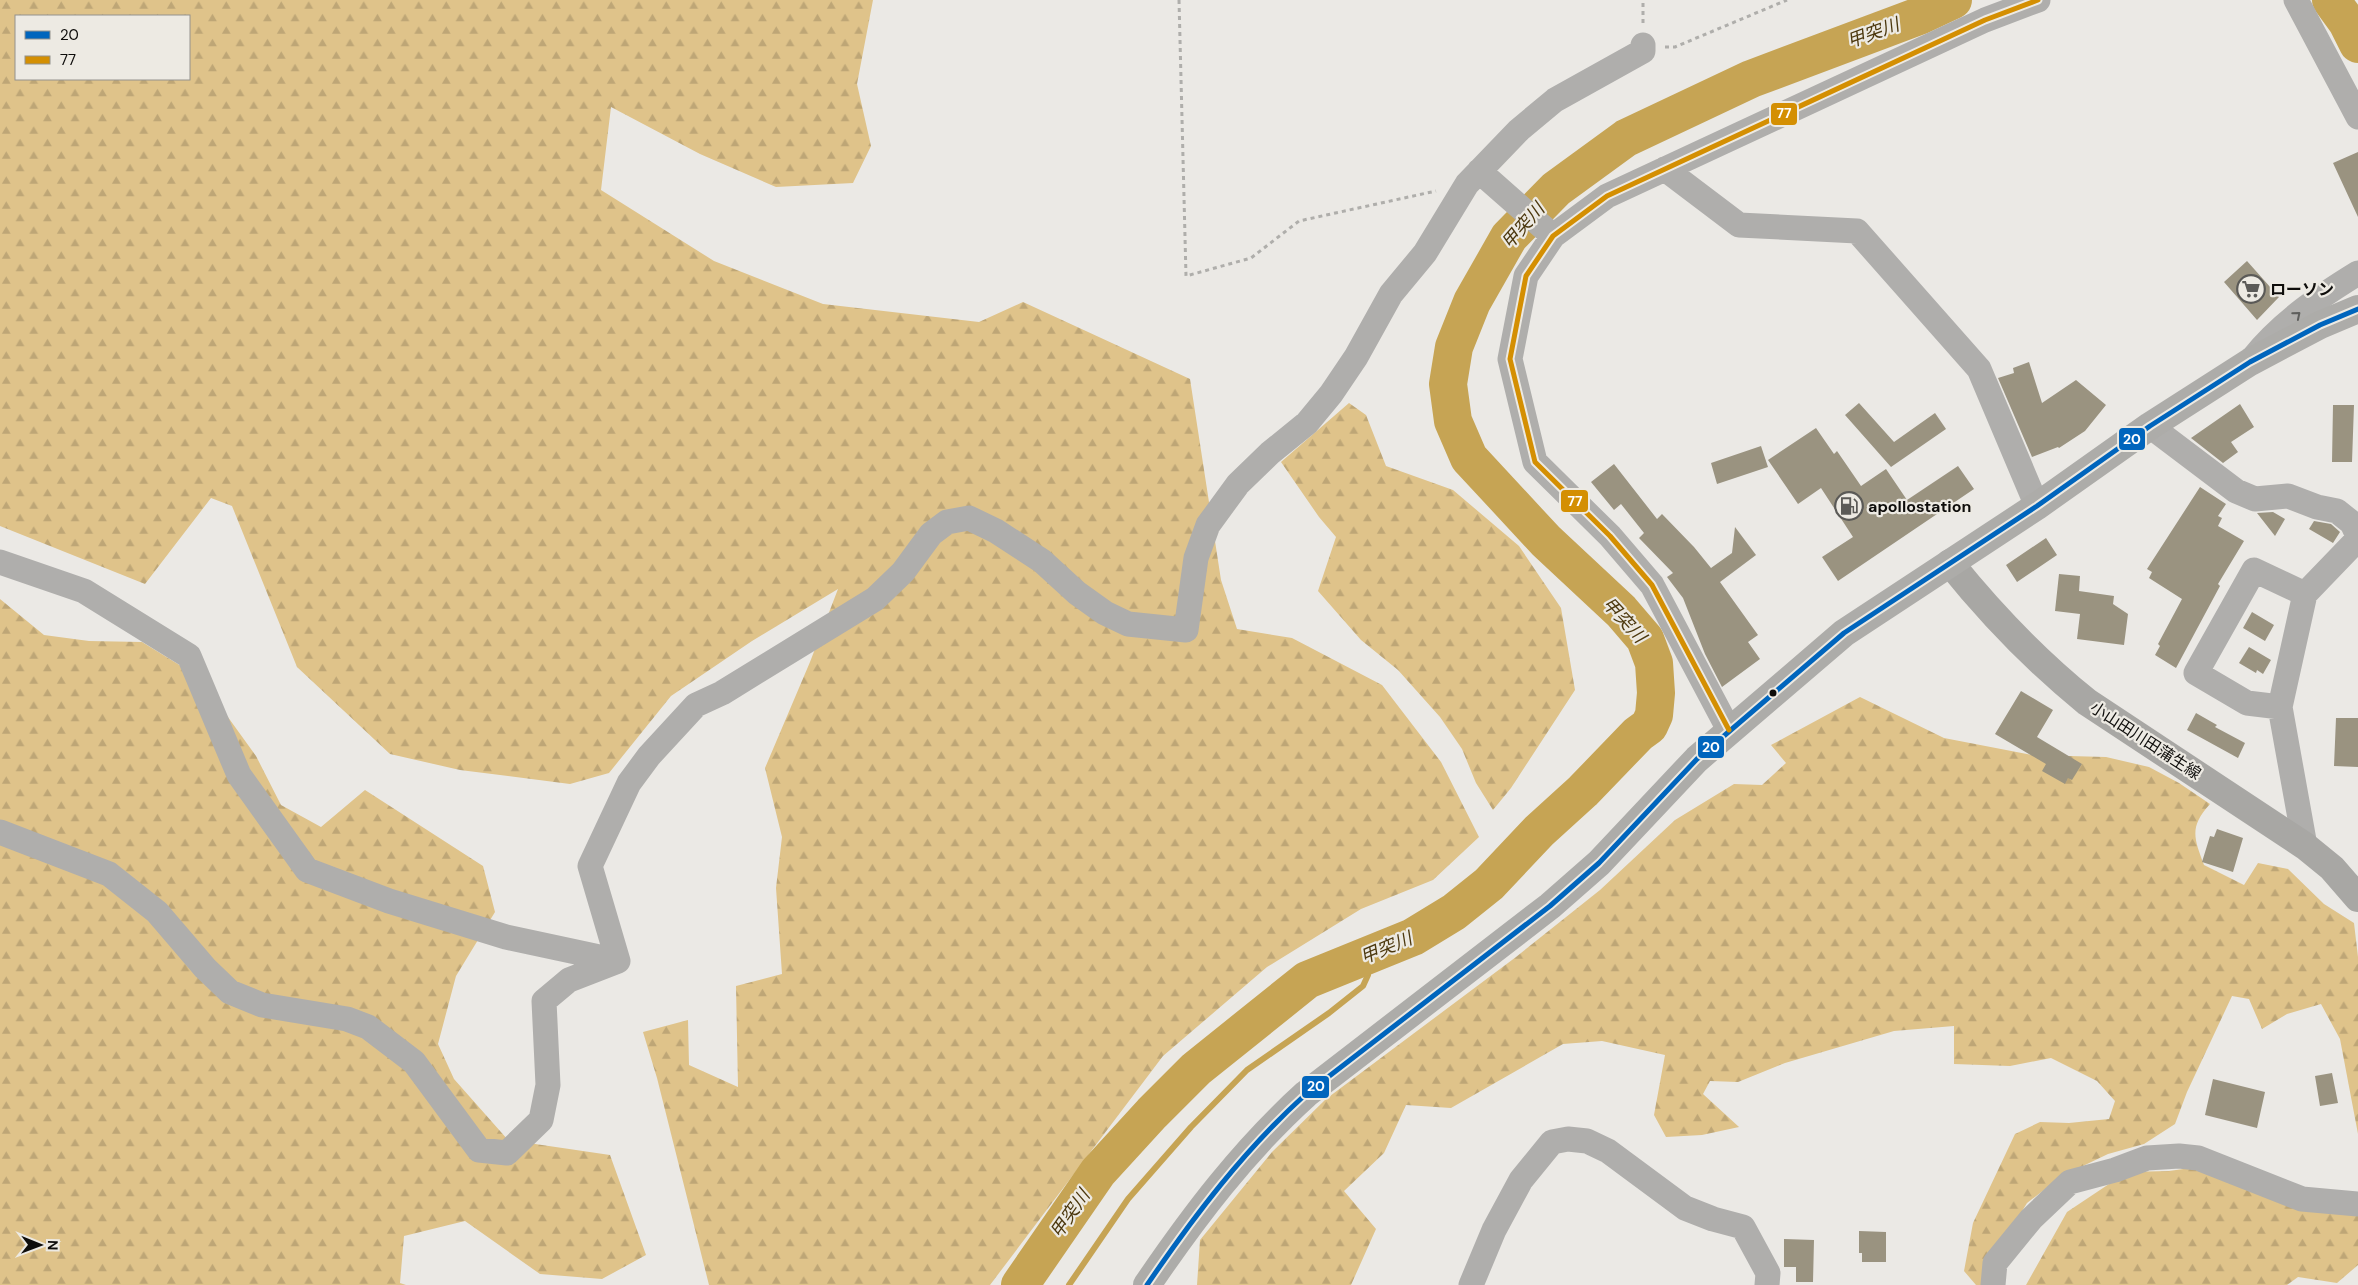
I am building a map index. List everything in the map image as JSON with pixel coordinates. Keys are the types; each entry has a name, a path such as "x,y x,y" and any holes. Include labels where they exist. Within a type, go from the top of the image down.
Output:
{"highway":[{"path":"1147,1285 1170,1251 1242,1158 1272,1125 1306,1094 1550,906 1599,863 1691,766 1729,730 1844,633 2037,506 2150,426 2250,362 2320,325 2358,309"}],"main road":[{"name":"小山田川田蒲生線","path":"1950,563 1983,605 2032,656 2086,702 2305,846 2332,868 2358,898"}],"street":[{"path":"1729,730 1652,585 1610,536 1535,462 1510,359 1526,276 1553,236 1606,196 1985,20 2038,0"},
{"path":"2296,0 2358,118"},
{"path":"618,961 590,866 629,784 649,756 696,705 722,693 875,599 903,572 931,534 947,522 969,518 996,531 1042,561 1077,593 1104,613 1128,624 1186,630 1196,558 1208,525 1238,484 1270,453 1307,423 1331,394 1356,357 1391,294 1425,253 1473,177 1519,130 1555,100 1643,51 1643,45"},
{"path":"1665,169 1739,225 1857,231 1979,369 2037,506"},
{"path":"1473,177 1553,236"},
{"path":"2250,362 2268,339 2316,300 2358,273"},
{"path":"2150,426 2236,491 2255,499 2288,496 2317,507 2337,511 2352,523 2358,538 2305,594 2280,708 2305,846"},
{"path":"0,562 84,591 189,656 239,775 307,870 389,901 506,937 618,961"},
{"path":"2280,708 2247,703 2196,673 2254,570 2305,594"},
{"path":"0,832 109,874 157,912 205,968 230,992 262,1005 346,1019 368,1027 414,1062 479,1150 508,1153 542,1120 548,1085 544,1001 569,980 618,961"},
{"path":"1471,1285 1494,1230 1522,1180 1552,1142 1568,1139 1587,1141 1608,1151 1685,1208 1713,1219 1743,1227 1768,1273 1767,1285"},
{"path":"1992,1285 1995,1263 2031,1219 2070,1182 2114,1170 2147,1158 2179,1156 2198,1158 2302,1199 2358,1204"}],"path":[{"path":"1179,0 1186,276 1251,258 1299,221 1473,177"},
{"path":"1643,45 1675,47 1787,0"}],"green space":[{"path":"0,0 873,0 857,84 871,146 853,183 776,187 700,154 611,107 601,190 714,261 823,304 979,322 1023,302 1190,379 1221,580 1237,629 1292,638 1382,685 1441,762 1479,837 1433,880 1361,909 1267,967 1163,1056 990,1285 709,1285 657,1078 643,1032 688,1020 689,1065 738,1087 736,986 782,974 776,888 782,837 765,768 810,662 838,589 752,641 671,696 609,773 570,784 460,770 390,754 297,667 232,506 211,498 145,584 0,526"},
{"path":"1349,403 1366,415 1386,466 1453,490 1519,546 1561,608 1575,690 1511,788 1493,810 1476,783 1462,749 1440,717 1398,670 1361,640 1318,591 1336,537 1319,517 1281,462"},
{"path":"0,599 44,635 89,641 142,642 199,677 256,756 281,805 321,827 365,790 483,866 495,912 456,976 438,1044 454,1079 508,1140 610,1155 646,1255 602,1279 540,1274 465,1221 404,1236 400,1283 406,1285 0,1285"},
{"path":"1860,697 1944,738 2032,755 2106,757 2149,767 2179,783 2210,804 2199,819 2195,833 2204,865 2244,885 2258,863 2288,869 2324,904 2354,923 2358,957 2358,1134 2340,1039 2321,1004 2287,1014 2262,1029 2249,999 2232,996 2187,1092 2175,1124 2144,1144 2108,1154 2062,1176 2027,1203 2002,1244 1985,1285 1976,1285 1964,1271 1973,1223 2015,1134 2040,1122 2069,1123 2109,1119 2115,1101 2097,1081 2051,1058 2010,1066 1954,1064 1954,1026 1894,1031 1785,1063 1738,1082 1710,1081 1703,1094 1739,1127 1702,1135 1666,1137 1654,1115 1665,1055 1602,1041 1563,1044 1451,1108 1406,1105 1384,1153 1344,1191 1376,1229 1351,1285 1197,1285 1200,1240 1272,1152 1326,1099 1516,957 1600,890 1675,820 1734,784 1762,785 1786,763 1771,745"},
{"path":"2219,1164 2358,1209 2358,1265 2337,1283 2298,1277 2287,1285 2026,1285 2067,1212 2127,1172 2169,1171"}],"building":[{"path":"2358,152 2358,217 2333,163"},
{"name":"ローソン","path":"2247,261 2279,297 2257,320 2224,282"},
{"path":"2029,362 2042,403 2076,380 2106,405 2085,431 2059,448 2032,457 1998,378 2014,373 2013,368"},
{"path":"1859,403 1894,442 1935,413 1946,429 1891,467 1845,415"},
{"path":"2240,404 2254,427 2231,442 2238,452 2223,463 2191,438"},
{"path":"2333,405 2354,405 2352,462 2332,462"},
{"path":"1816,428 1834,454 1837,451 1861,486 1886,469 1907,500 1958,466 1974,489 1838,581 1822,557 1853,537 1821,488 1798,504 1768,460"},
{"path":"1761,446 1768,467 1717,484 1711,463"},
{"path":"1614,464 1657,519 1662,514 1694,547 1711,568 1732,553 1735,527 1756,555 1720,582 1758,635 1748,642 1760,659 1722,687 1705,654 1683,598 1667,577 1673,573 1639,538 1644,533 1621,504 1614,510 1591,482"},
{"path":"2200,487 2226,504 2218,516 2222,518 2218,526 2244,541 2218,584 2220,586 2176,668 2155,655 2160,646 2158,644 2182,599 2149,578 2152,572 2147,569"},
{"path":"2273,512 2285,519 2275,536 2257,513"},
{"path":"2314,521 2331,524 2340,532 2333,543 2309,529"},
{"path":"2046,538 2057,555 2017,582 2006,565"},
{"path":"2059,574 2080,576 2079,591 2114,596 2113,604 2128,614 2124,645 2077,639 2080,614 2055,611"},
{"path":"2252,612 2274,625 2265,641 2243,628"},
{"path":"2249,647 2271,660 2263,674 2257,670 2256,673 2239,663"},
{"path":"2021,691 2053,710 2037,737 2082,764 2072,780 2068,778 2065,784 2042,771 2046,764 1995,734"},
{"path":"2196,713 2217,725 2215,727 2245,743 2238,758 2187,730"},
{"path":"2336,718 2358,718 2358,767 2334,766"},
{"path":"2217,829 2243,838 2233,872 2202,862 2210,836 2214,837"},
{"path":"2332,1073 2338,1103 2320,1106 2315,1076"},
{"path":"2213,1079 2265,1092 2257,1128 2205,1115"},
{"path":"1859,1231 1886,1232 1886,1262 1862,1262 1862,1253 1859,1253"},
{"path":"1784,1239 1814,1240 1813,1282 1796,1282 1796,1267 1784,1267"}],"waterway":[{"name":"甲突川","path":"1020,1285 1098,1172 1152,1113 1196,1069 1307,980 1413,937 1454,912 1489,884 1539,831 1583,791 1638,734 1649,726 1654,715 1656,693 1654,663 1645,639 1621,611 1546,541 1469,458 1453,421 1448,384 1454,347 1472,302 1509,237 1556,189 1626,138 1751,79 1919,16 1953,0"},
{"name":"甲突川","path":"2331,0 2347,22 2358,44"},
{"path":"1069,1285 1128,1199 1191,1127 1247,1070 1329,1013 1363,986 1368,975 1369,954"}],"transit line":[{"name":"77","path":"1729,730 1652,585 1610,536 1535,462 1510,359 1526,276 1553,236 1607,196 1985,20 2038,0"},
{"name":"20","path":"1147,1285 1221,1185 1283,1115 1306,1094 1550,906 1599,863 1697,759 1844,633 2037,506 2150,426 2250,362 2320,325 2358,309"}],"place":[{"name":"ローソン","path":"2251,289"},
{"name":"apollostation","path":"1849,506"}]}
